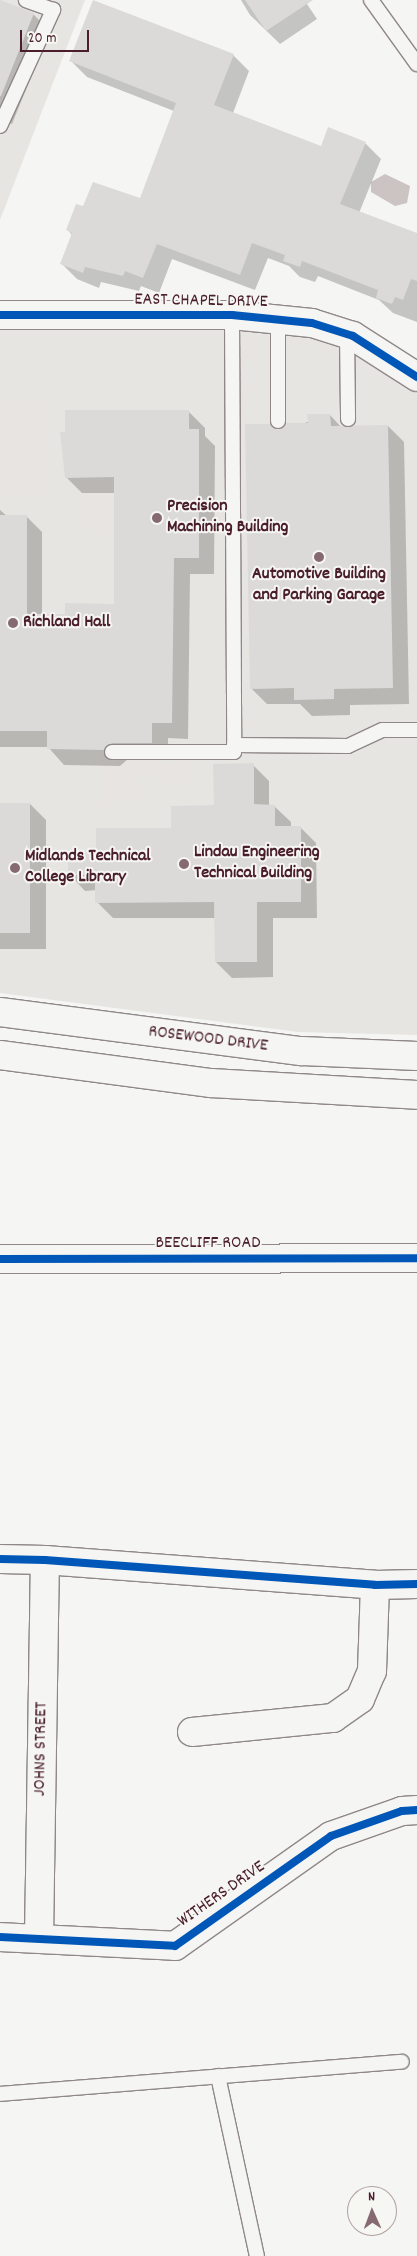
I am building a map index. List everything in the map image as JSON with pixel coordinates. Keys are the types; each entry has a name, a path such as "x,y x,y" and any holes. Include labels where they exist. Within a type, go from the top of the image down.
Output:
{"street":[{"name":"EAST CHAPEL DRIVE","path":"0,315 232,316 278,318 347,333 375,347 417,377"},
{"name":"ROSEWOOD DRIVE","path":"0,1012 236,1044 344,1054 417,1056"},
{"path":"0,1055 211,1083 417,1095"},
{"name":"BEECLIFF ROAD","path":"0,1259 417,1258"},
{"path":"0,1559 45,1560 375,1585 417,1584"},
{"name":"JOHNS STREET","path":"39,1938 45,1560"},
{"path":"192,1732 333,1718 360,1700 372,1671 375,1585"},
{"name":"WITHERS DRIVE","path":"0,1937 176,1946 331,1836 402,1812 417,1810"}],"lane":[{"path":"0,126 53,10 26,0"},
{"path":"371,0 417,64"},
{"path":"112,752 234,752 232,316"},
{"path":"278,318 278,421"},
{"path":"347,333 348,419"},
{"path":"234,745 348,746 383,730 417,730"},
{"path":"0,2094 402,2062"},
{"path":"218,2076 257,2256"}],"shaded area":[{"path":"0,0 85,0 0,220"},
{"path":"385,174 410,186 407,203 395,206 371,192 371,182"},
{"path":"0,329 249,330 295,334 327,340 360,355 417,394 417,1035 298,1032 0,993"},
{"path":"0,406 48,406 48,489 0,489"},
{"path":"84,486 112,486 112,529 83,529"},
{"path":"107,762 179,763 179,782 164,786 156,775 142,773 133,778 130,796 102,805 102,766"}],"building":[{"path":"0,0 34,13 1,96 0,96"},
{"path":"93,0 234,54 214,105 321,146 328,127 366,142 340,204 417,233 417,281 411,279 403,300 395,297 392,304 376,298 378,290 302,261 300,267 283,261 285,255 252,243 240,275 157,244 143,278 125,271 123,276 85,267 83,273 60,264 72,233 66,230 76,204 83,206 93,182 140,198 176,103 69,61"},
{"path":"245,0 313,0 266,31"},
{"path":"65,410 189,410 189,429 199,429 199,558 174,558 172,723 152,723 152,743 112,743 104,750 47,749 47,731 0,731 0,515 27,515 27,614 65,614 65,603 114,604 114,477 65,478 60,432 65,432"},
{"name":"Automotive Building and Parking Garage","path":"307,414 330,414 331,426 388,425 393,688 334,689 334,699 294,700 294,688 250,689 245,424 270,424 278,430 286,423 308,423"},
{"name":"Lindau Engineering Technical Building","path":"254,763 254,804 275,805 275,826 301,826 301,902 257,902 257,962 215,962 214,902 95,903 95,875 68,875 68,853 96,852 96,828 171,828 171,806 214,805 213,764"},
{"name":"Midlands Technical College Library","path":"0,803 30,803 30,933 0,933"}],"cycle path":[{"path":"0,315 232,315 312,323 353,336 417,377"},
{"path":"0,1259 417,1258"},
{"path":"0,1559 45,1560 375,1585 417,1584"},
{"path":"0,1937 175,1946 331,1836 402,1811 417,1810"}],"place":[{"name":"Precision Machining Building","path":"157,518"},
{"name":"Automotive Building and Parking Garage","path":"319,557"},
{"name":"Richland Hall","path":"13,623"},
{"name":"Lindau Engineering Technical Building","path":"184,864"},
{"name":"Midlands Technical College Library","path":"15,868"}]}
